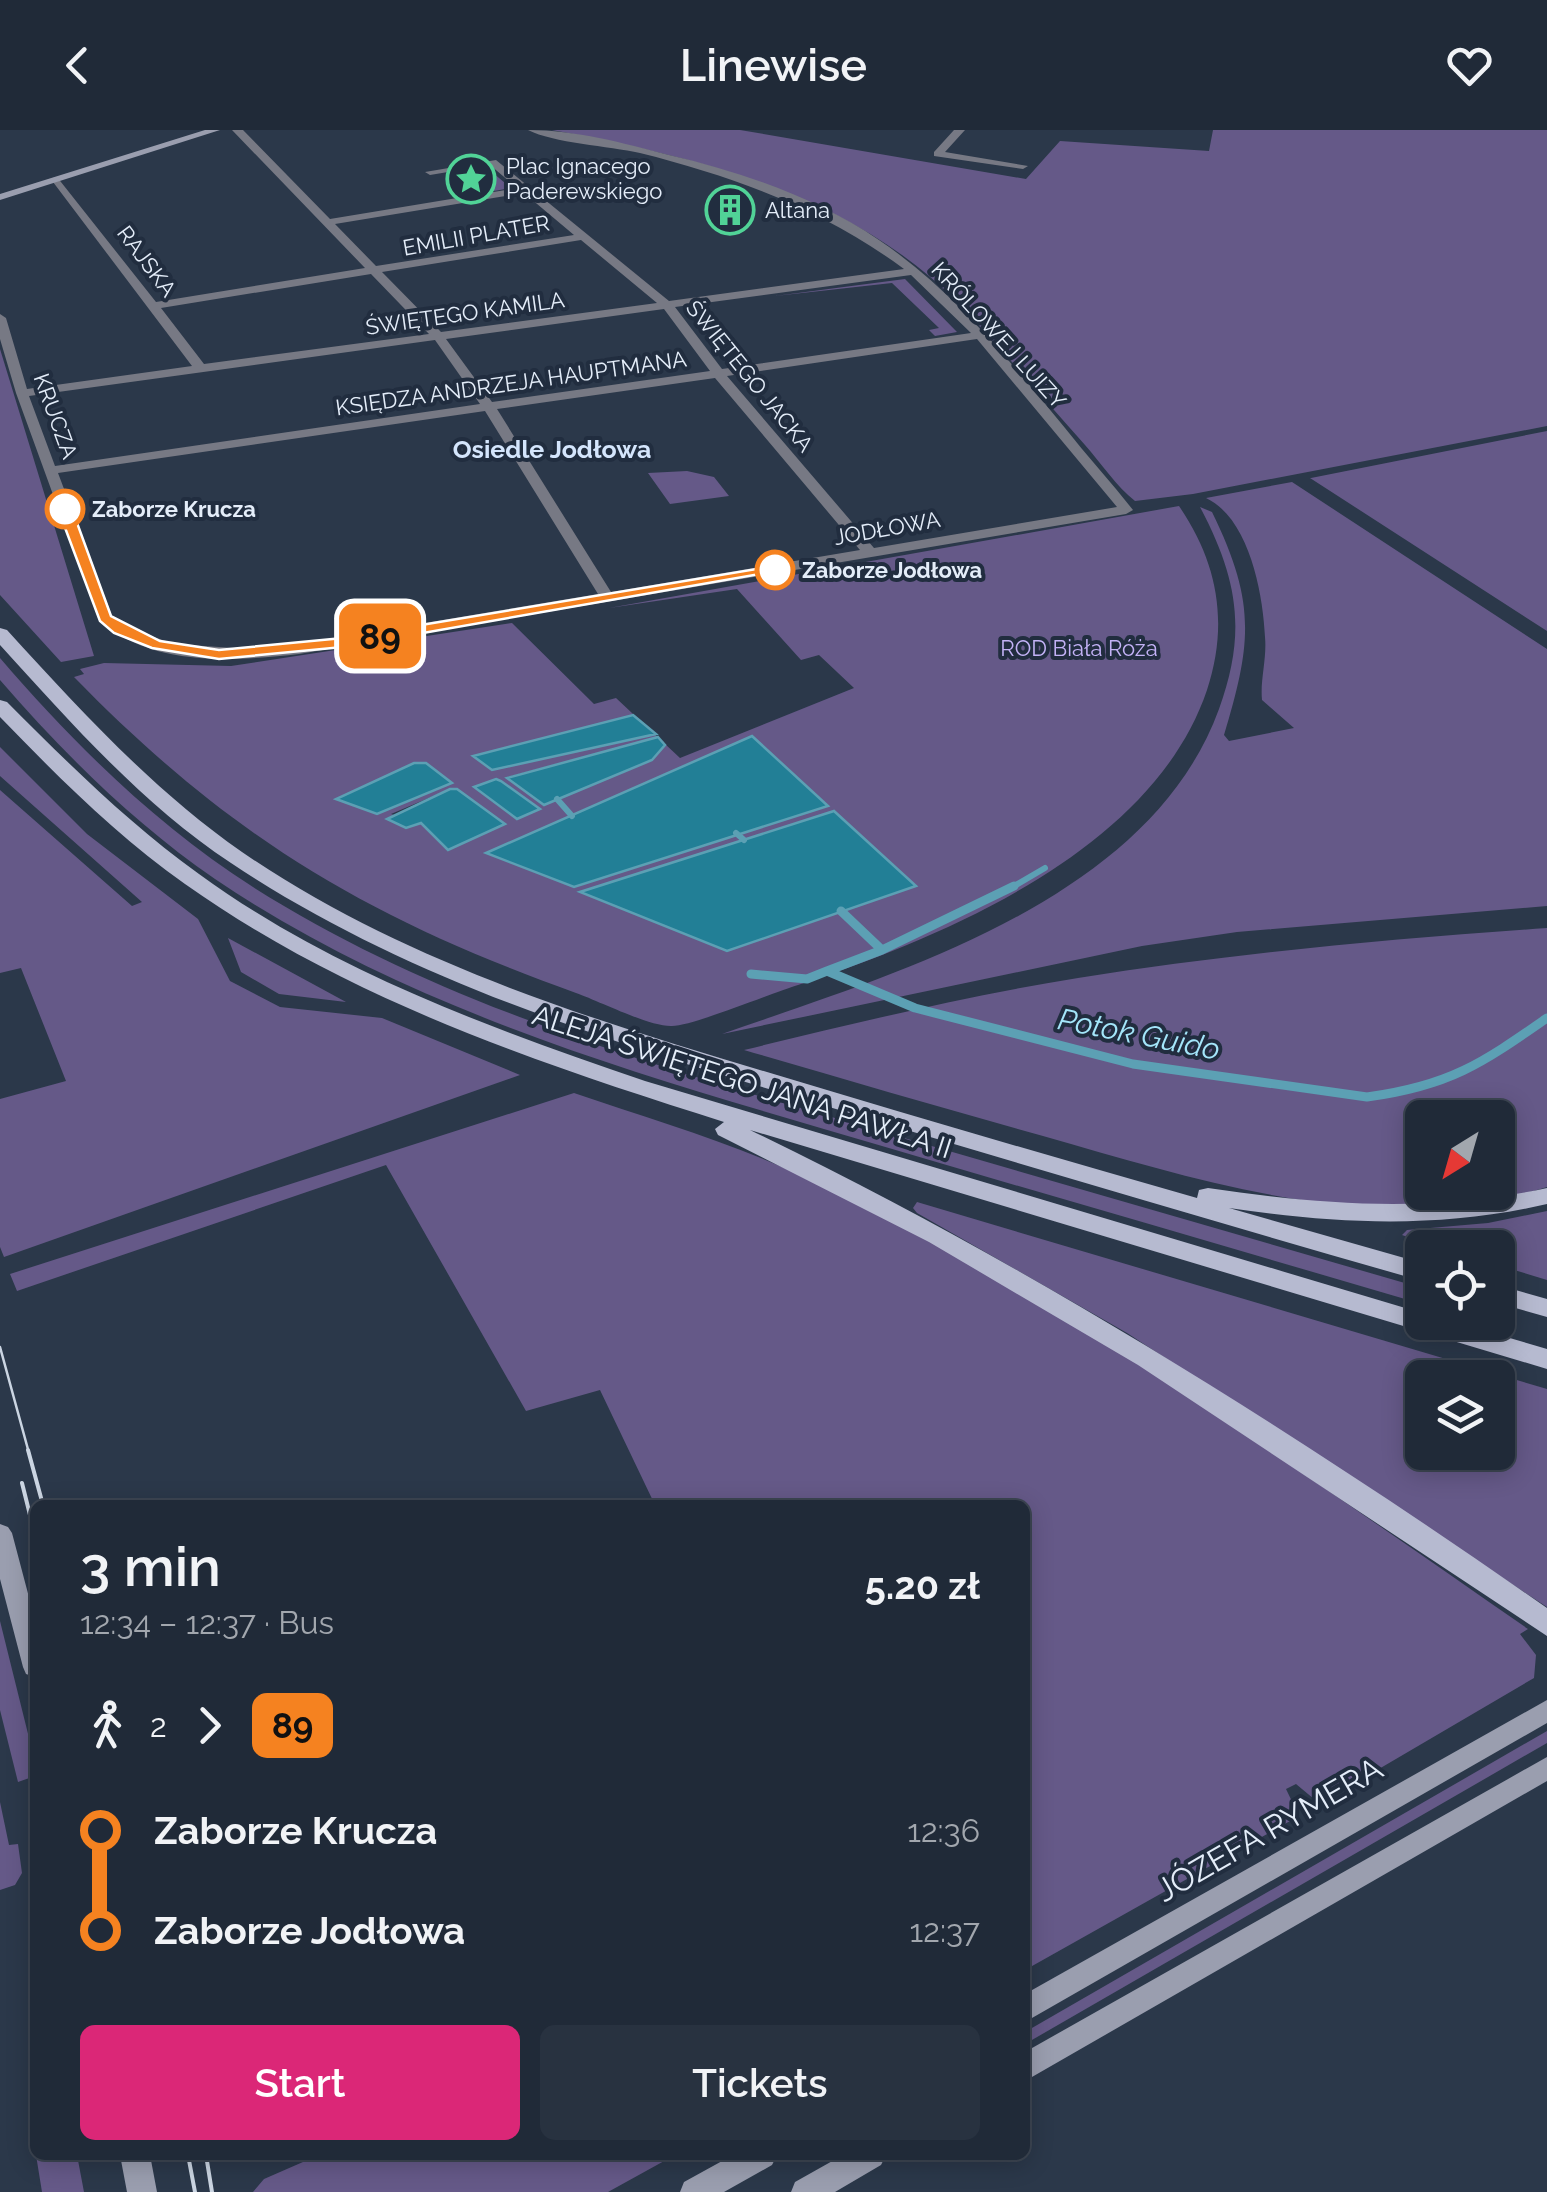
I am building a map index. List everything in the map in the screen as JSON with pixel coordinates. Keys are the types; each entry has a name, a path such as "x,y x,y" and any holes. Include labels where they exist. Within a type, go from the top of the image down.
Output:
{"main road":[{"name":"ALEJA ŚWIĘTEGO JANA PAWŁA II","path":"0,634 104,748 167,806 236,858 348,924 529,1003 672,1052 1405,1267"},
{"name":"ALEJA ŚWIĘTEGO JANA PAWŁA II","path":"0,706 54,766 127,832 254,923 411,1002 515,1046 641,1089 1547,1360"},
{"path":"641,1089 796,1160 1116,1342 1378,1508 1547,1624"},
{"path":"1104,1180 1341,1215 1482,1211 1547,1196"},
{"path":"1515,1299 1547,1308"}],"street":[{"path":"3,194 214,130"},
{"path":"237,130 439,337 489,407 608,598"},
{"name":"KRÓLOWEJ LUIZY","path":"533,130 644,152 764,189 868,239 914,271 976,336 1126,510"},
{"path":"960,130 938,154 1023,166"},
{"name":"ŚWIĘTEGO JACKA","path":"430,172 492,162 666,305 718,374 872,554"},
{"name":"RAJSKA","path":"57,180 201,368"},
{"path":"330,222 525,190"},
{"name":"EMILII PLATER","path":"157,306 379,273 581,237"},
{"name":"ŚWIĘTEGO KAMILA","path":"22,393 914,271"},
{"name":"KRUCZA","path":"0,318 22,393 105,618 136,638 182,650"},
{"name":"KSIĘDZA ANDRZEJA HAUPTMANA","path":"52,470 976,336"},
{"name":"JODŁOWA","path":"182,650 219,654 299,649 1126,510"},
{"path":"0,1533 30,1648"},
{"name":"JÓZEFA RYMERA","path":"1030,2006 1547,1710"},
{"path":"1030,2064 1547,1768"},
{"path":"137,2160 142,2192"},
{"path":"696,2192 753,2160"},
{"path":"806,2192 862,2160"}],"green space":[{"path":"552,130 740,130 1026,179 1060,141 1209,151 1213,130 1547,130 1547,426 1193,494 1135,501 958,303 871,234 770,186 716,168"},
{"name":"Plac Ignacego Paderewskiego","path":"486,167 511,188 470,195 446,174"},
{"path":"905,279 957,332 935,336 929,330 939,328 892,283 775,296"},
{"path":"0,349 94,656 61,662 0,595"},
{"path":"1547,431 1547,631 1310,478 1311,478"},
{"path":"687,471 714,477 729,496 670,504 648,473"},
{"path":"1292,482 1547,649 1547,906 1237,932 1142,946 722,1034 937,955 1010,921 1077,880 1136,832 1185,776 1219,709 1228,681 1234,606 1223,558 1200,507 1212,512 1243,598 1244,647 1224,735 1229,741 1294,728 1262,700 1264,619 1251,558 1233,522 1206,498"},
{"name":"ROD Biała Róża","path":"1179,506 1203,549 1216,594 1218,617 1214,665 1207,690 1180,747 1141,797 1093,841 1038,879 917,941 714,1015 672,1026 638,1018 431,934 305,867 246,828 189,783 74,677 84,674 80,669 104,663 231,666 512,623 594,704 616,698 647,727 633,715 493,770 655,734 680,758 854,688 819,655 801,660 737,589 609,608","holes":["657,737 665,745 651,760 544,804 508,777","752,737 827,807 736,833 488,853","457,789 504,824 448,850 421,823 391,814","914,887 727,951 581,892"]},
{"path":"0,658 118,782 183,838 253,887 325,929 476,1000 713,1082 1405,1283 1405,1299 623,1068 453,1005 291,926 185,858 102,787 0,680"},
{"path":"0,747 87,834 198,919 230,981 280,1007 382,1018 520,1075 4,1257 0,1247 0,1099 66,1081 21,968 0,973 0,790 132,906 142,902 0,776"},
{"path":"1547,928 1547,1187 1515,1195 1515,1100 1405,1100 1405,1208 1356,1206 1293,1199 1166,1171 744,1050 952,1002 1078,978 1370,942"},
{"path":"228,938 346,1002 279,994 241,972"},
{"path":"574,1093 722,1143 809,1179 903,1226 1087,1332 1267,1449 1528,1629 1520,1634 1536,1655 1534,1678 1326,1800 1314,1799 1296,1784 1286,1789 1299,1816 1030,1967 1030,1500 653,1500 600,1390 526,1411 386,1165 17,1291 10,1274"},
{"path":"917,1202 1449,1360 1405,1360 1405,1470 1515,1470 1515,1380 1547,1389 1547,1607 1127,1333 913,1208"},
{"path":"1547,1211 1547,1280 1515,1270 1515,1230 1407,1230 1488,1223"},
{"path":"0,1621 30,1742 30,1778 18,1782 0,1710"},
{"path":"1547,1731 1547,1743 1030,2041 1030,2029"},
{"path":"0,1802 9,1845 18,1844 22,1873 15,1885 0,1890"},
{"path":"37,2160 78,2160 84,2192 42,2192"},
{"path":"308,2160 666,2160 608,2192 253,2192 264,2179"}],"water":[{"path":"633,715 656,734 492,770 473,756"},
{"path":"752,736 828,806 574,887 486,853"},
{"path":"658,737 665,745 652,760 544,805 507,778"},
{"path":"414,763 426,763 452,783 377,814 336,799"},
{"path":"496,779 540,809 517,819 474,787"},
{"path":"457,789 505,824 448,850 421,823 406,828 387,819"},
{"path":"834,811 916,886 727,951 580,892"}],"waterway":[{"path":"557,799 572,816"},
{"path":"736,833 744,840"},
{"path":"1009,889 1045,868"},
{"path":"882,950 1014,886"},
{"name":"Potok Guido","path":"841,911 882,950"},
{"name":"Potok Guido","path":"827,971 882,950"},
{"path":"751,974 807,979 827,971"},
{"name":"Potok Guido","path":"827,971 915,1008 1133,1064 1367,1097 1420,1086 1463,1071 1547,1018"}],"tram line":[{"path":"0,1347 29,1453"},
{"path":"28,1450 42,1500"},
{"path":"22,1483 30,1515"},
{"path":"189,2160 195,2192"},
{"path":"207,2160 212,2192"}],"bus line":[{"name":"89","path":"65,509 105,618 120,630 157,645 219,654 257,654 343,643 775,570"}],"place":[{"name":"Plac Ignacego Paderewskiego","path":"471,179"},
{"name":"Altana","path":"730,210"},
{"name":"Zaborze Krucza","path":"65,509"},
{"name":"Zaborze Jodłowa","path":"775,570"}],"district":[{"name":"Osiedle Jodłowa","path":"552,449"}]}
